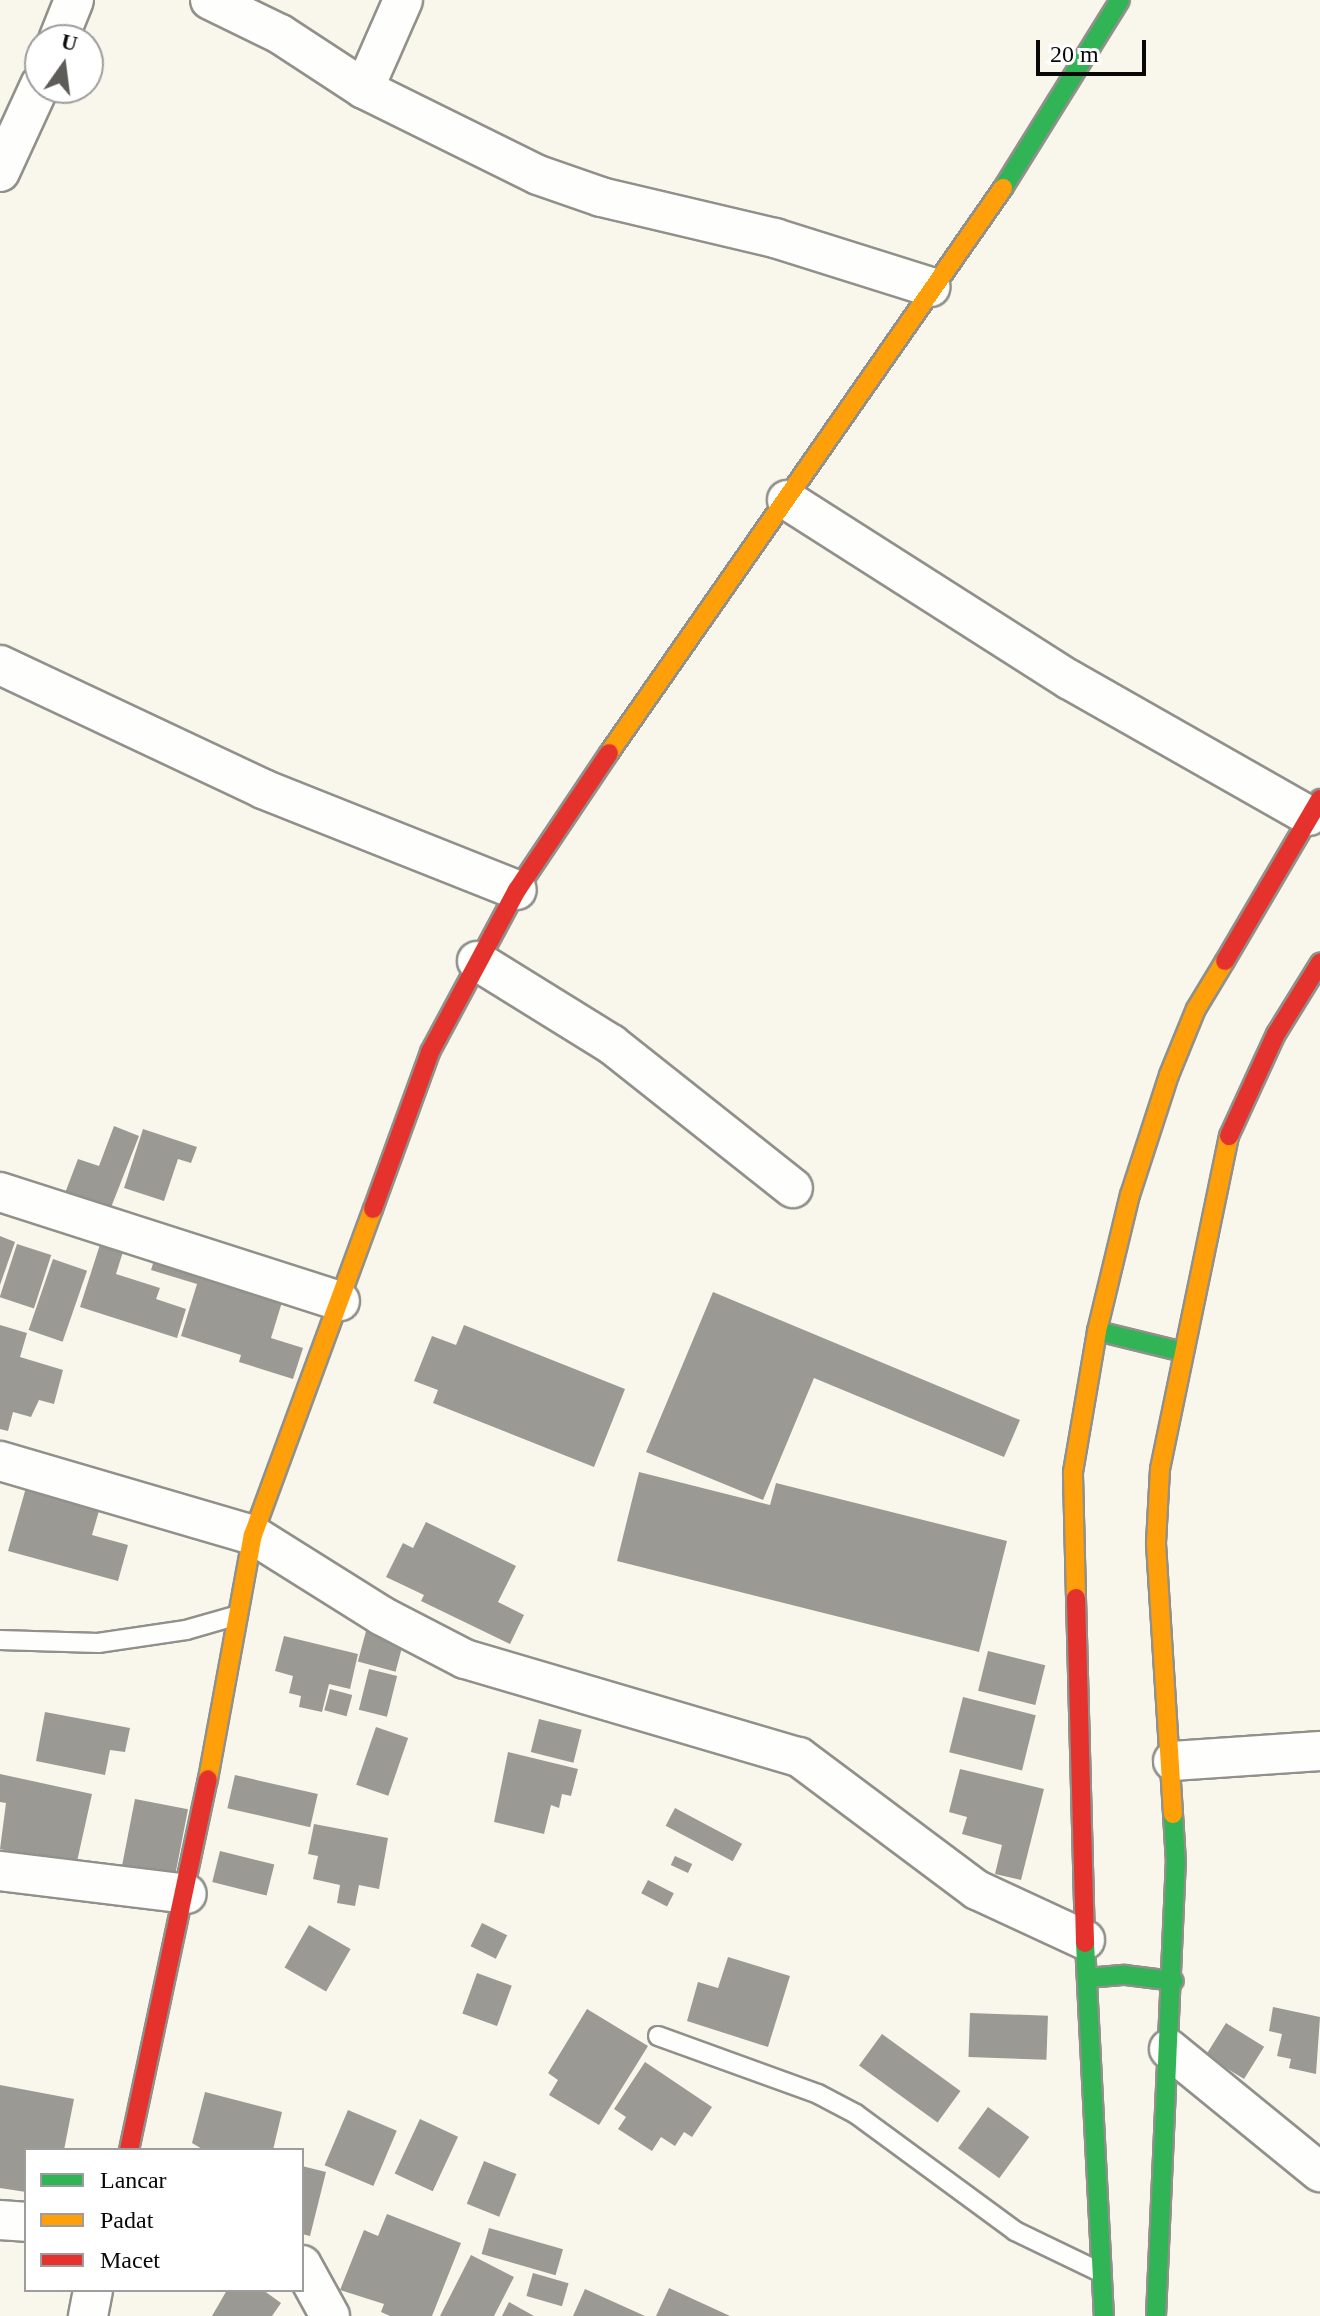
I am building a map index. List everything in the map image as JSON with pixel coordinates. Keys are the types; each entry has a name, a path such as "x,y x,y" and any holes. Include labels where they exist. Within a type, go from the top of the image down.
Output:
{"main road":[{"path":"129,2148 187,1894 253,1535 430,1052 517,890 930,287 992,207 1120,0"},
{"path":"1104,2316 1085,1940 1073,1472 1097,1331 1130,1195 1174,1062 1196,1009 1314,808"},
{"path":"1156,2316 1158,2194 1174,1981 1173,1761 1156,1543 1160,1469 1179,1351 1224,1147 1276,1034 1320,963"},
{"path":"1097,1331 1179,1351"},
{"path":"1087,1978 1125,1975 1174,1981"}],"street":[{"path":"64,24 74,0"},
{"path":"210,0 280,34 364,89 538,175 601,197 775,238 930,287"},
{"path":"364,89 403,0"},
{"path":"0,172 31,104"},
{"path":"787,500 1070,680 1314,808"},
{"path":"0,665 263,789 517,890"},
{"path":"477,961 611,1044 793,1188"},
{"path":"0,1192 340,1301"},
{"path":"0,1461 253,1535 382,1616 465,1659 799,1757 977,1890 1085,1940"},
{"path":"1173,1761 1320,1751"},
{"path":"0,1871 187,1894"},
{"path":"1169,2049 1320,2172"},
{"path":"0,2220 24,2222"},
{"path":"304,2269 330,2316"},
{"path":"88,2316 93,2292"}],"lane":[{"path":"0,1640 98,1643 186,1630 238,1615"},
{"path":"658,2036 818,2094 856,2114 1015,2231 1101,2273"}],"building":[{"path":"114,1126 139,1136 110,1210 65,1193 78,1159 99,1166"},
{"path":"143,1129 197,1147 191,1163 178,1159 164,1201 124,1188"},
{"path":"104,1232 127,1239 116,1274 160,1288 156,1299 186,1309 177,1338 80,1307"},
{"path":"0,1236 15,1242 0,1285"},
{"path":"17,1244 51,1255 34,1308 0,1297"},
{"path":"158,1248 286,1289 271,1338 303,1348 293,1379 239,1362 241,1355 181,1336 197,1284 151,1270"},
{"path":"53,1259 87,1271 63,1342 29,1330"},
{"path":"713,1292 1020,1420 1004,1457 814,1378 763,1500 646,1452"},
{"path":"0,1325 27,1333 20,1357 63,1370 54,1404 39,1400 31,1417 13,1412 8,1431 0,1429"},
{"path":"464,1325 625,1389 594,1467 433,1403 438,1390 414,1381 432,1336 456,1345"},
{"path":"639,1472 770,1505 776,1483 1007,1541 979,1652 617,1561"},
{"path":"29,1477 103,1497 92,1535 128,1545 118,1581 8,1551"},
{"path":"426,1522 516,1566 498,1602 524,1615 510,1644 421,1601 424,1595 386,1577 403,1543 413,1548"},
{"path":"369,1620 407,1630 396,1672 358,1662"},
{"path":"284,1636 358,1654 350,1689 329,1684 322,1712 299,1707 301,1696 289,1693 293,1676 275,1671"},
{"path":"988,1651 1045,1665 1035,1705 978,1691"},
{"path":"369,1669 397,1676 387,1717 359,1710"},
{"path":"330,1689 352,1695 347,1716 324,1710"},
{"path":"963,1697 1036,1715 1022,1770 949,1752"},
{"path":"45,1712 130,1728 125,1752 110,1750 105,1775 36,1761"},
{"path":"539,1719 582,1730 573,1763 531,1752"},
{"path":"376,1727 408,1738 388,1796 356,1785"},
{"path":"508,1752 578,1769 571,1796 562,1794 559,1808 551,1805 544,1834 494,1822"},
{"path":"960,1769 1044,1789 1021,1880 995,1874 1002,1845 962,1834 967,1817 949,1812"},
{"path":"0,1774 92,1794 76,1866 0,1849 6,1803 0,1802"},
{"path":"235,1775 318,1794 310,1827 227,1808"},
{"path":"135,1799 188,1809 175,1877 122,1867"},
{"path":"675,1808 742,1844 733,1861 666,1826"},
{"path":"314,1824 388,1838 379,1889 359,1885 355,1906 337,1903 340,1885 313,1879 318,1856 308,1854"},
{"path":"220,1851 274,1865 267,1896 212,1882"},
{"path":"675,1856 692,1864 688,1873 671,1865"},
{"path":"648,1880 674,1893 667,1907 641,1893"},
{"path":"482,1923 507,1935 496,1959 471,1946"},
{"path":"309,1925 351,1949 326,1991 284,1967"},
{"path":"728,1957 790,1976 768,2047 687,2021 698,1982 718,1988"},
{"path":"477,1973 512,1986 497,2026 462,2013"},
{"path":"1273,2007 1320,2017 1316,2074 1289,2068 1291,2059 1277,2056 1282,2034 1269,2031"},
{"path":"587,2009 648,2046 599,2125 549,2095 558,2080 548,2073"},
{"path":"970,2013 1048,2016 1046,2060 968,2057"},
{"path":"1226,2023 1264,2047 1244,2079 1206,2055"},
{"path":"882,2034 960,2091 938,2123 859,2066"},
{"path":"645,2062 712,2107 692,2137 684,2132 675,2146 661,2137 652,2151 618,2129 626,2117 614,2109"},
{"path":"0,2085 74,2099 64,2148 24,2148 24,2192 0,2188"},
{"path":"205,2092 282,2112 273,2148 201,2148 192,2143"},
{"path":"988,2107 1029,2137 999,2178 958,2148"},
{"path":"348,2110 397,2131 373,2186 325,2165"},
{"path":"420,2119 458,2137 433,2191 395,2173"},
{"path":"484,2161 516,2174 499,2217 467,2204"},
{"path":"304,2166 326,2172 310,2236 304,2234"},
{"path":"387,2214 461,2243 432,2316 390,2316 381,2312 384,2304 340,2290 364,2230 378,2236"},
{"path":"489,2228 563,2249 556,2275 482,2254"},
{"path":"471,2255 514,2277 494,2316 440,2316"},
{"path":"533,2273 569,2283 562,2306 526,2296"},
{"path":"669,2288 730,2316 656,2316"},
{"path":"585,2289 645,2316 573,2316"},
{"path":"226,2292 266,2292 281,2303 272,2316 212,2316"},
{"path":"509,2302 534,2316 502,2316"}],"traffic: fast":[{"path":"1003,188 1120,0"},
{"path":"1097,1331 1179,1351"},
{"path":"1156,2316 1176,1863 1173,1814"},
{"path":"1085,1943 1104,2316"},
{"path":"1087,1978 1125,1975 1174,1981"}],"traffic: slow":[{"path":"609,753 1003,188"},
{"path":"1076,1598 1073,1472 1097,1331 1130,1195 1169,1075 1196,1009 1225,961"},
{"path":"1173,1814 1156,1543 1160,1469 1229,1136"},
{"path":"208,1779 253,1535 373,1209"}],"traffic: jam":[{"path":"373,1209 430,1052 517,890 609,753"},
{"path":"1225,961 1320,799"},
{"path":"1229,1136 1276,1034 1320,963"},
{"path":"1076,1598 1085,1943"},
{"path":"129,2148 208,1779"}]}
